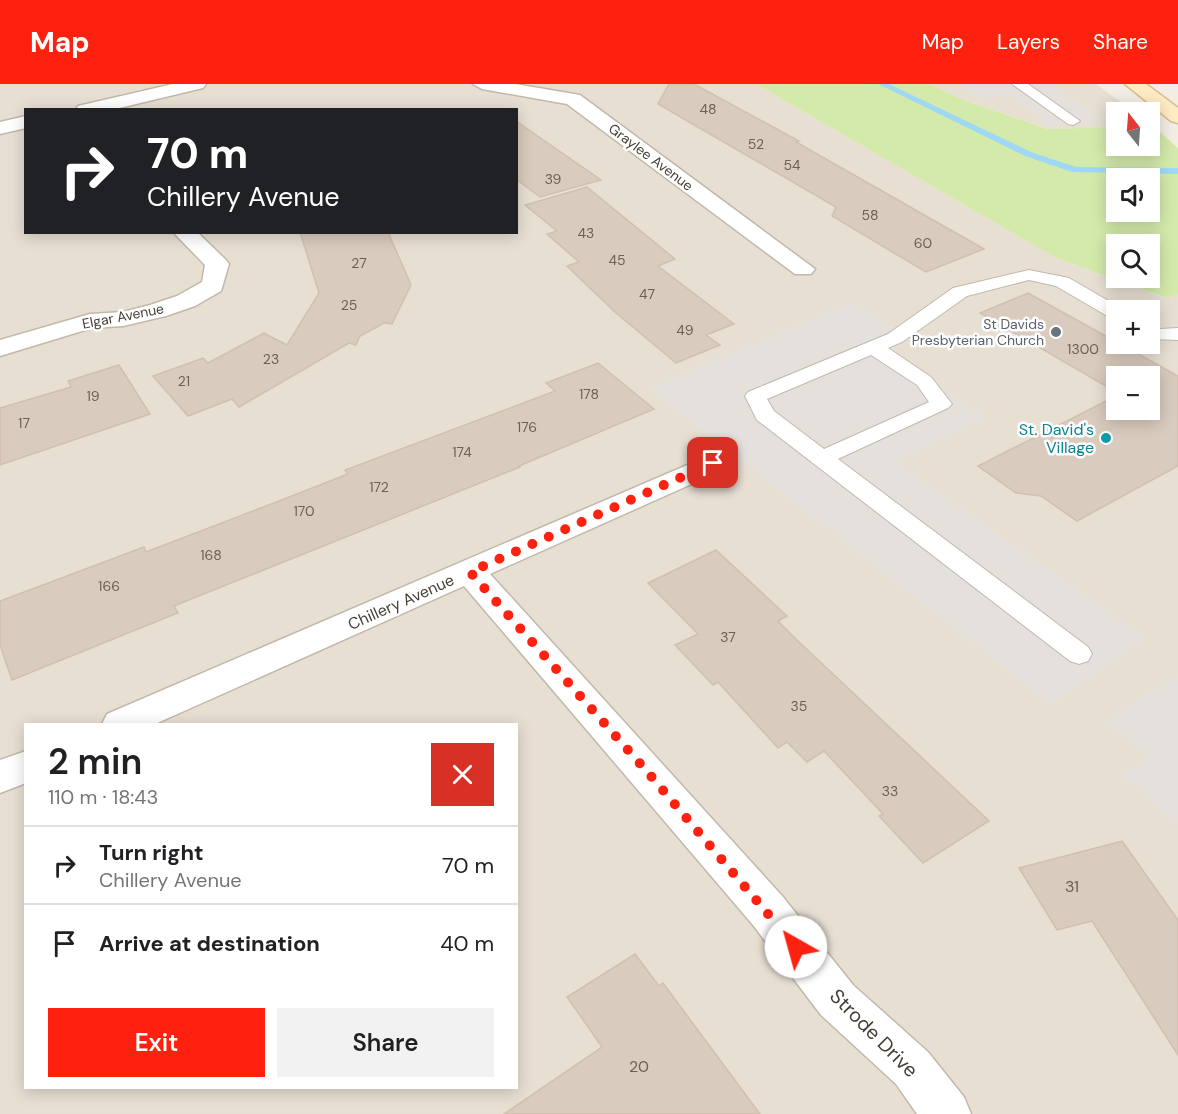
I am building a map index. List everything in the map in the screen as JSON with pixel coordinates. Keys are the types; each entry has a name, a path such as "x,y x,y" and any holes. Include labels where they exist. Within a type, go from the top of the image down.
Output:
{"main road":[{"path":"1134,84 1178,117"}],"street":[{"path":"94,108 197,84"},
{"name":"Graylee Avenue","path":"482,84 562,95 573,99 802,269"},
{"path":"0,128 24,123"},
{"name":"Elgar Avenue","path":"0,348 90,321 123,319 157,311 186,301 213,286 217,264 186,234"},
{"name":"Chillery Avenue","path":"122,723 470,572 713,463"},
{"name":"Strode Drive","path":"470,572 768,911 837,1000 912,1068 947,1114"},
{"path":"0,777 24,767"}],"lane":[{"path":"1019,84 1073,122"},
{"path":"1079,654 765,415 755,396 895,338 960,292 1029,275 1062,282 1106,307"},
{"path":"1160,335 1178,334"},
{"path":"822,458 941,404 924,381 873,347"}],"shaded area":[{"path":"0,84 756,84 1056,258 1106,276 1106,288 1138,288 1166,298 1178,294 1178,1114 0,1114"},
{"path":"930,84 1096,84 1120,102 1106,102 1106,127 1049,129 961,99"},
{"path":"960,84 1051,84 1100,120 1050,126 1010,95 977,98"},
{"path":"852,302 907,337 893,354 902,364 986,417 896,463 1146,638 1051,704 649,388"},
{"path":"1178,675 1178,824 1121,775 1148,756 1105,721"}],"green space":[{"path":"756,84 930,84 961,99 1048,129 1106,127 1106,156 1160,156 1160,132 1178,148 1178,294 1167,298 1139,288 1160,288 1160,234 1106,234 1106,276 1056,258"}],"building":[{"path":"669,84 694,84 799,141 796,142 984,249 926,272 832,216 836,207 658,104"},
{"path":"518,122 601,180 540,197 518,180"},
{"path":"587,187 675,259 658,266 734,324 706,335 720,345 676,363 616,313 567,266 579,262 547,234 557,231 525,205"},
{"path":"301,234 389,234 411,285 392,324 384,323 360,336 356,345 349,343 239,407 232,399 188,416 153,376 203,358 208,363 264,333 287,345 319,293"},
{"name":"St. David's Village","path":"1028,293 1106,336 1106,354 1138,354 1160,366 1106,366 1106,386 980,313"},
{"path":"598,363 654,409 520,467 174,606 178,613 12,680 0,645 0,601 144,547 146,552 348,474 345,470 555,391 546,383"},
{"path":"119,365 150,414 0,465 0,408 71,387 68,381"},
{"name":"St. David's Village","path":"1160,366 1178,376 1178,466 1077,521 1041,496 1016,493 978,466 1106,401 1106,420 1160,420"},
{"path":"716,550 787,616 778,621 797,640 989,821 923,863 879,816 883,814 824,751 807,762 787,742 778,748 718,682 713,685 675,645 698,634 648,583"},
{"path":"1122,841 1178,920 1178,1055 1092,921 1057,930 1019,868"},
{"path":"635,954 659,986 663,983 760,1114 504,1114 602,1047 567,997"}],"waterway":[{"path":"882,84 1028,154 1075,170 1178,171"}],"place":[{"name":"St Davids Presbyterian Church","path":"1056,332"},
{"name":"St. David's Village","path":"1106,438"}],"route":[{"path":"713,463 470,572 644,768 768,911 796,947"}]}
